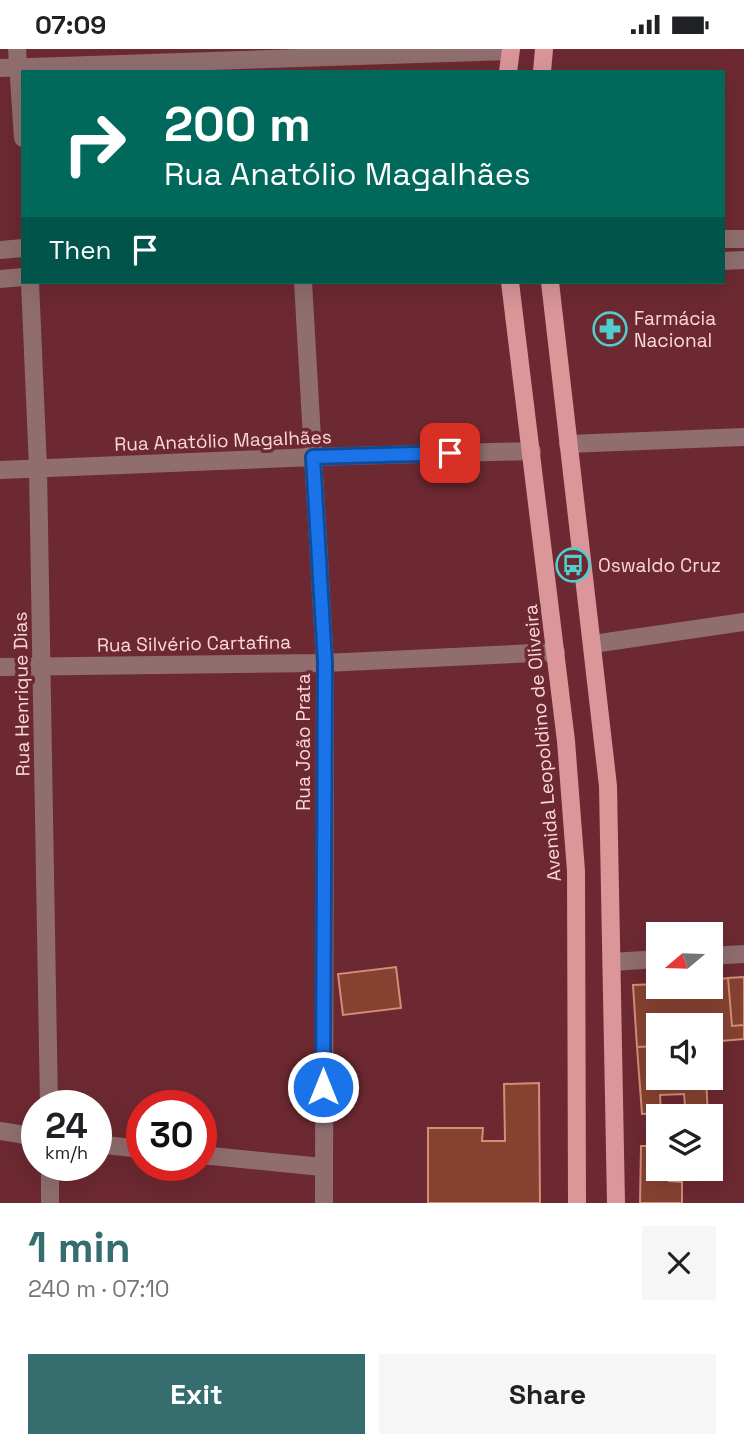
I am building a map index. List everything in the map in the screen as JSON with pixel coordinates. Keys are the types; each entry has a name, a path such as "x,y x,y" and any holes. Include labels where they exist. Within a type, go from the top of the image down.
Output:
{"main road":[{"path":"542,70 544,49"},
{"path":"508,70 510,50"},
{"name":"Avenida Leopoldino de Oliveira","path":"510,284 556,652 576,871 577,1203"},
{"path":"550,284 608,786 616,1203"}],"street":[{"path":"21,124 12,61 279,59 510,50"},
{"path":"725,239 744,239"},
{"path":"0,250 21,248"},
{"path":"725,261 744,261"},
{"path":"0,279 21,277"},
{"name":"Rua Henrique Dias","path":"30,284 37,468 49,1090"},
{"name":"Rua João Prata","path":"303,284 325,663 324,1203"},
{"path":"568,444 744,437"},
{"name":"Rua Anatólio Magalhães","path":"0,470 532,451"},
{"path":"593,644 744,622"},
{"name":"Rua Silvério Cartafina","path":"0,667 325,663 556,652"},
{"path":"723,955 744,954"},
{"path":"613,962 646,960"},
{"path":"0,1131 21,1134"},
{"path":"217,1157 322,1167"},
{"path":"50,1181 50,1203"}],"building":[{"path":"396,967 401,1008 343,1015 338,974"},
{"path":"744,977 744,1025 732,1026 728,978"},
{"path":"728,978 732,1026 744,1025 744,1039 723,1041 723,1013 646,1013 646,1047 637,1047 633,985 646,984 646,999 723,999 723,979"},
{"path":"637,1047 646,1047 646,1090 707,1090 707,1104 685,1104 684,1094 660,1095 660,1104 646,1104 646,1114 642,1114"},
{"path":"539,1083 540,1203 428,1203 428,1128 483,1128 482,1141 505,1141 504,1084"},
{"path":"641,1146 646,1146 646,1181 682,1182 682,1203 640,1203"}],"place":[{"name":"Farmácia Nacional","path":"610,329"},
{"name":"Oswaldo Cruz","path":"573,565"}],"route":[{"path":"323,1087 325,663 313,457 450,453"}]}
